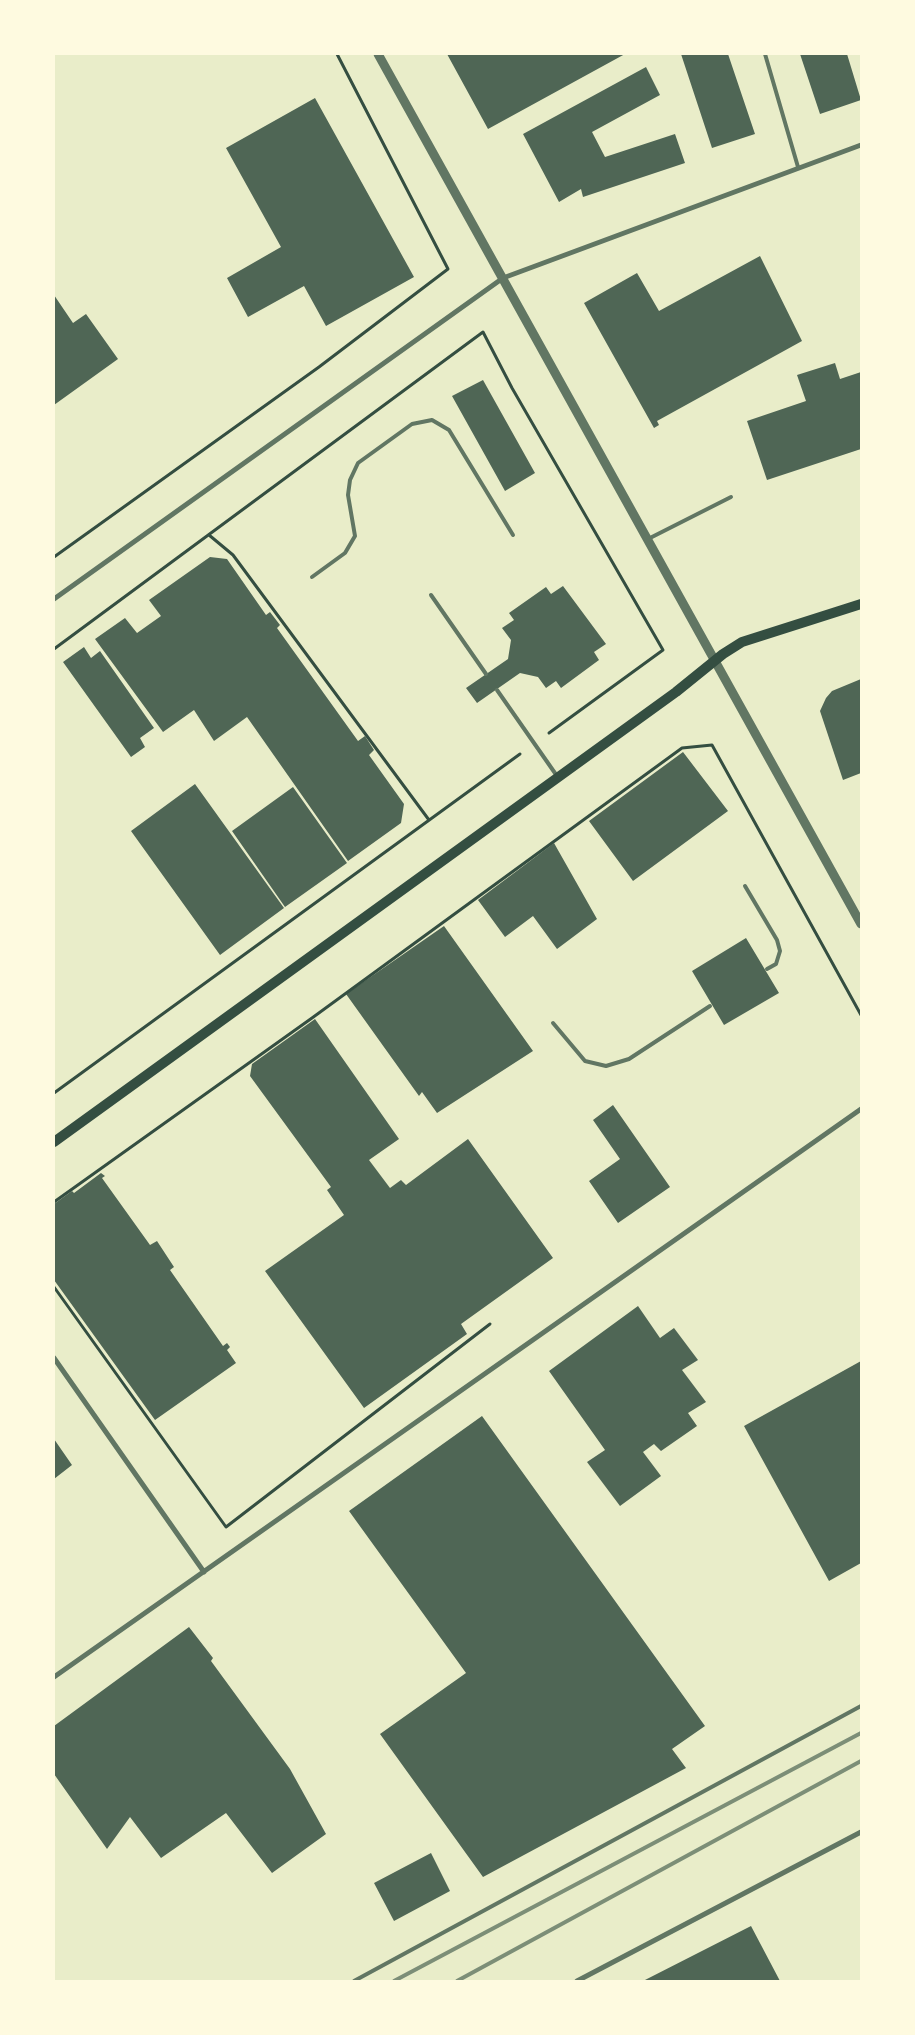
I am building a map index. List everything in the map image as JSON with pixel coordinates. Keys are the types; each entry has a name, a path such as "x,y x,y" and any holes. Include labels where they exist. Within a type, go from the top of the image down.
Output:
{"main road":[{"path":"54,1142 557,776 676,692 742,642 861,604"}],"street":[{"path":"378,54 861,924"},
{"path":"54,599 503,278 861,145"},
{"path":"54,1677 861,1109"},
{"path":"54,1358 204,1572"},
{"path":"577,1981 861,1832"}],"lane":[{"path":"765,54 798,167"},
{"path":"312,577 345,553 355,536 348,495 350,480 358,463 412,424 432,420 449,430 514,535"},
{"path":"648,539 730,497"},
{"path":"431,595 486,674"},
{"path":"497,690 557,776"},
{"path":"745,886 777,940 780,951 776,964 767,969"},
{"path":"554,1023 585,1061 606,1066 629,1059 710,1006"},
{"path":"354,1981 861,1706"}],"path":[{"path":"54,557 319,367 448,269 337,54"},
{"path":"54,649 483,332 512,388 663,650 54,1093"},
{"path":"209,535 233,555 429,820"},
{"path":"54,1202 312,1018 682,748 712,744 861,1015"},
{"path":"54,1287 226,1527 490,1324"}],"building":[{"path":"447,54 625,54 488,129"},
{"path":"681,54 728,54 755,134 712,148"},
{"path":"800,54 847,54 861,100 820,114"},
{"path":"646,67 660,95 592,132 605,157 675,134 685,163 583,197 581,189 559,202 523,134"},
{"path":"315,98 414,277 326,326 304,286 248,317 227,278 281,247 226,148"},
{"path":"760,256 802,341 657,421 659,425 654,428 584,303 637,273 659,311"},
{"path":"54,295 73,323 86,314 118,359 54,405"},
{"path":"835,363 840,379 861,372 861,449 767,480 747,421 806,401 797,375"},
{"path":"483,380 535,473 505,491 452,396"},
{"path":"210,557 227,559 266,615 270,612 280,625 277,628 358,741 365,736 374,750 369,755 404,804 401,823 348,861 247,717 214,741 194,710 163,732 95,639 125,618 137,633 161,616 149,600"},
{"path":"563,586 606,644 594,652 599,660 561,688 556,681 546,688 538,677 520,673 477,703 466,688 508,659 511,640 502,628 514,620 509,613 546,587 551,594"},
{"path":"84,647 91,658 100,651 154,728 140,738 145,747 131,757 63,662"},
{"path":"861,679 861,773 843,780 820,711 826,698 832,691"},
{"path":"683,752 728,811 633,881 589,821"},
{"path":"195,784 284,908 220,955 131,831"},
{"path":"293,787 347,863 285,907 232,831"},
{"path":"554,843 597,919 557,949 533,916 505,937 478,900"},
{"path":"444,926 533,1051 437,1113 422,1092 419,1096 346,994"},
{"path":"746,938 779,993 724,1025 692,971"},
{"path":"315,1019 399,1139 369,1160 390,1188 401,1180 406,1185 468,1139 553,1258 461,1324 467,1334 364,1408 265,1271 344,1215 327,1190 331,1187 250,1076 252,1064"},
{"path":"613,1105 670,1187 618,1223 589,1181 620,1159 593,1120"},
{"path":"101,1173 105,1176 102,1178 150,1245 157,1241 174,1267 170,1270 223,1346 227,1343 230,1347 227,1350 236,1363 155,1420 54,1280 54,1204 72,1191 74,1193"},
{"path":"638,1306 660,1338 674,1328 698,1360 682,1370 706,1402 688,1413 697,1426 661,1451 654,1444 643,1452 661,1476 620,1506 587,1462 605,1450 549,1371"},
{"path":"861,1361 861,1563 829,1581 744,1426"},
{"path":"482,1416 705,1726 672,1749 686,1768 483,1877 380,1734 466,1673 349,1511"},
{"path":"54,1439 72,1465 54,1479"},
{"path":"189,1627 213,1658 211,1661 290,1769 326,1834 272,1873 226,1813 161,1858 130,1817 107,1849 54,1774 54,1726"},
{"path":"431,1853 450,1891 394,1921 374,1883"},
{"path":"751,1926 780,1981 643,1981"}],"railway":[{"path":"394,1981 861,1733"},
{"path":"457,1981 861,1761"}]}
